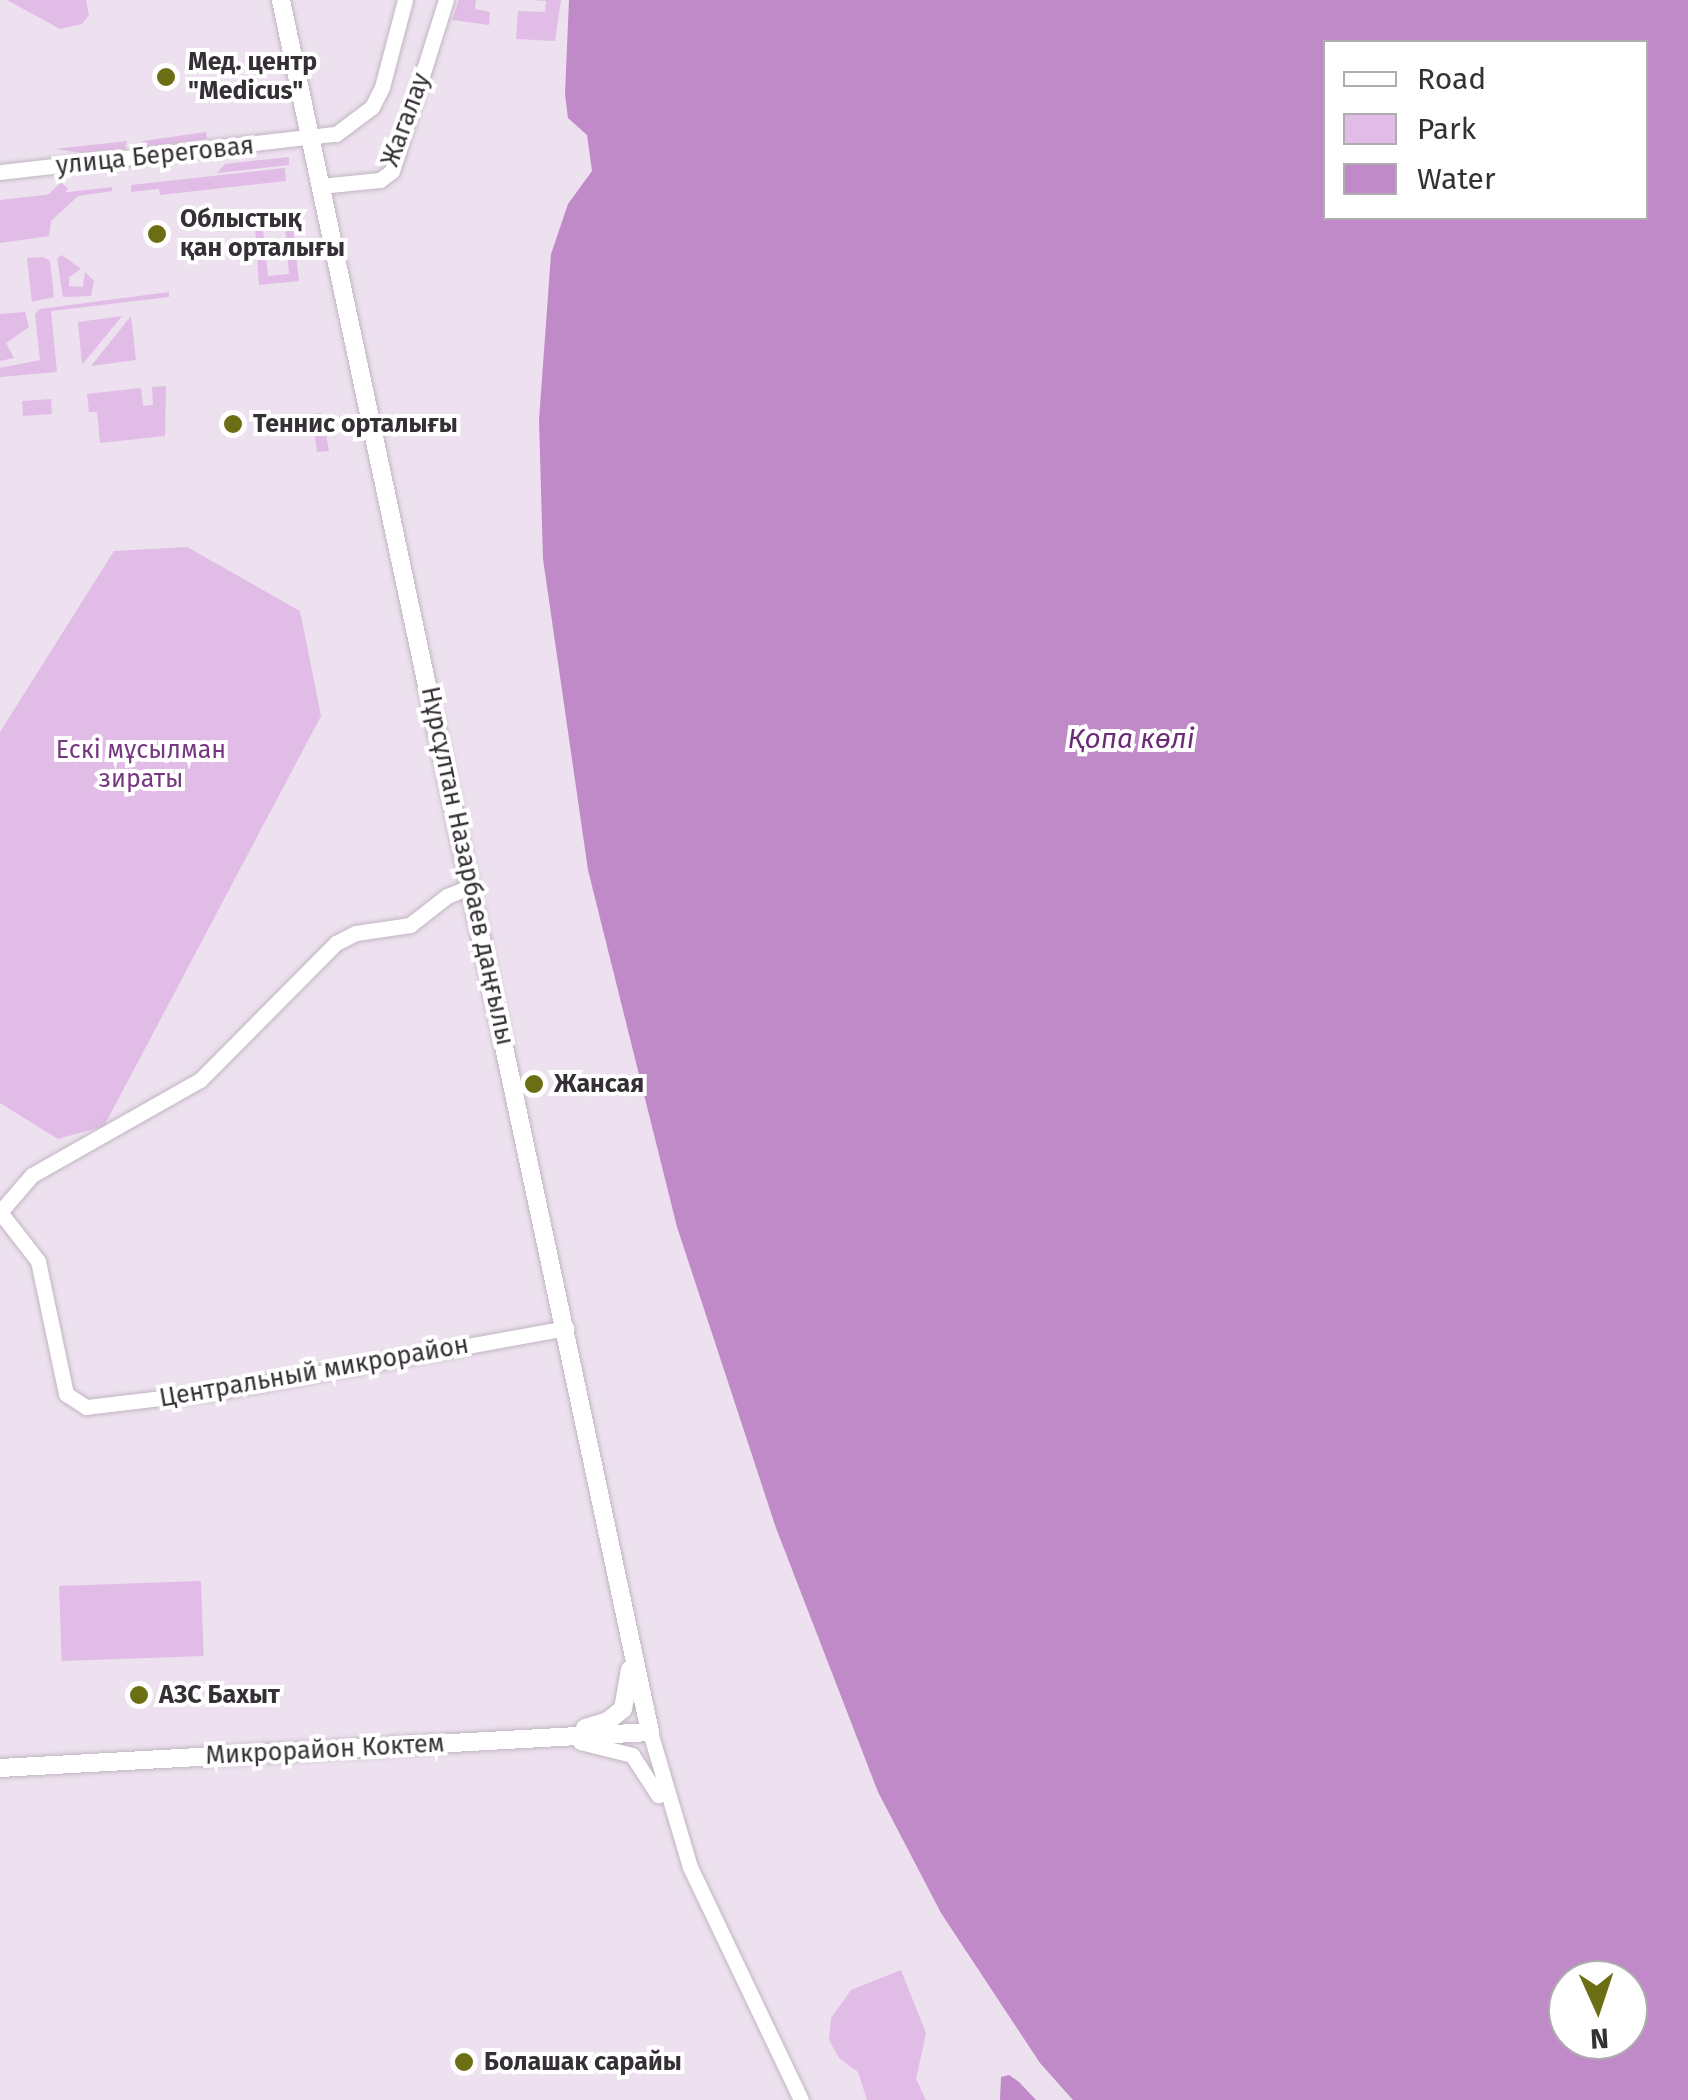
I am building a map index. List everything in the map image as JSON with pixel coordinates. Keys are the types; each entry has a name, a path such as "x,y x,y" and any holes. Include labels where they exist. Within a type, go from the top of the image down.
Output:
{"main road":[{"name":"Нұрсұлтан Назарбаев даңғылы","path":"282,0 650,1732"},
{"path":"546,1738 608,1721 622,1709 630,1685 630,1634"},
{"name":"Микрорайон Коктем","path":"0,1768 650,1732"}],"street":[{"name":"улица Береговая","path":"0,172 310,140 336,134 372,107 405,0"},
{"name":"Жагалау","path":"320,186 380,180 392,171 446,0"},
{"path":"0,1212 32,1175 200,1080 336,944 356,933 410,924 447,896 472,886"},
{"name":"Центральный микрорайон","path":"0,1212 31,1248 44,1276 66,1394 96,1409 566,1328"},
{"path":"650,1732 678,1836"},
{"path":"546,1738 602,1744 632,1755 646,1772 751,2002 801,2100"}],"green space":[{"path":"7,0 86,0 89,15 82,24 60,29"},
{"path":"459,0 476,0 475,9 490,12 489,25 452,20"},
{"path":"532,0 561,0 555,41 516,39 518,11 545,12 546,1"},
{"path":"206,132 207,139 144,148 143,141"},
{"path":"127,141 125,149 82,153 54,149"},
{"path":"289,157 289,165 217,173 225,164"},
{"path":"285,168 286,181 160,195 159,189 131,192 131,185"},
{"path":"61,182 68,189 25,232 18,225"},
{"path":"112,187 112,191 78,196 51,221 49,236 0,243 0,200"},
{"path":"291,209 299,281 259,285 254,213 264,211 271,216 262,220 268,276 289,274 284,215"},
{"path":"62,255 81,269 69,277 69,286 83,287 85,272 94,281 91,296 63,297 57,258"},
{"path":"43,257 50,261 54,297 32,302 27,258"},
{"path":"169,292 169,297 51,311 57,372 0,377 0,368 40,360 35,314 40,309"},
{"path":"25,312 29,327 6,343 14,358 0,361 0,314"},
{"path":"122,316 82,365 78,322"},
{"path":"131,316 136,360 91,366"},
{"path":"166,386 165,436 100,443 97,412 89,412 87,394 141,388 143,406 153,405 152,387"},
{"path":"51,399 52,414 23,416 22,401"},
{"path":"322,413 329,451 317,452 312,414"},
{"name":"Ескі мұсылман зираты","path":"187,547 300,611 321,716 104,1126 58,1139 0,1103 0,732 114,551"},
{"path":"201,1581 204,1656 62,1661 59,1586"},
{"path":"901,1970 926,2033 916,2079 926,2100 867,2100 858,2072 839,2058 829,2040 831,2018 851,1990"}],"water":[{"name":"Қопа көлі","path":"569,0 1688,0 1688,2100 1073,2100 1040,2063 941,1913 878,1792 776,1528 677,1227 588,870 543,559 539,420 551,254 568,204 592,171 587,135 568,118 565,94"},
{"path":"1009,2075 1036,2100 1000,2100 1001,2077"}],"place":[{"name":"Мед. центр \"Medicus\"","path":"166,77"},
{"name":"Облыстық қан орталығы","path":"157,234"},
{"name":"Теннис орталығы","path":"233,424"},
{"name":"Жансая","path":"534,1084"},
{"name":"АЗС Бахыт","path":"139,1695"},
{"name":"Болашак сарайы","path":"464,2062"}]}
